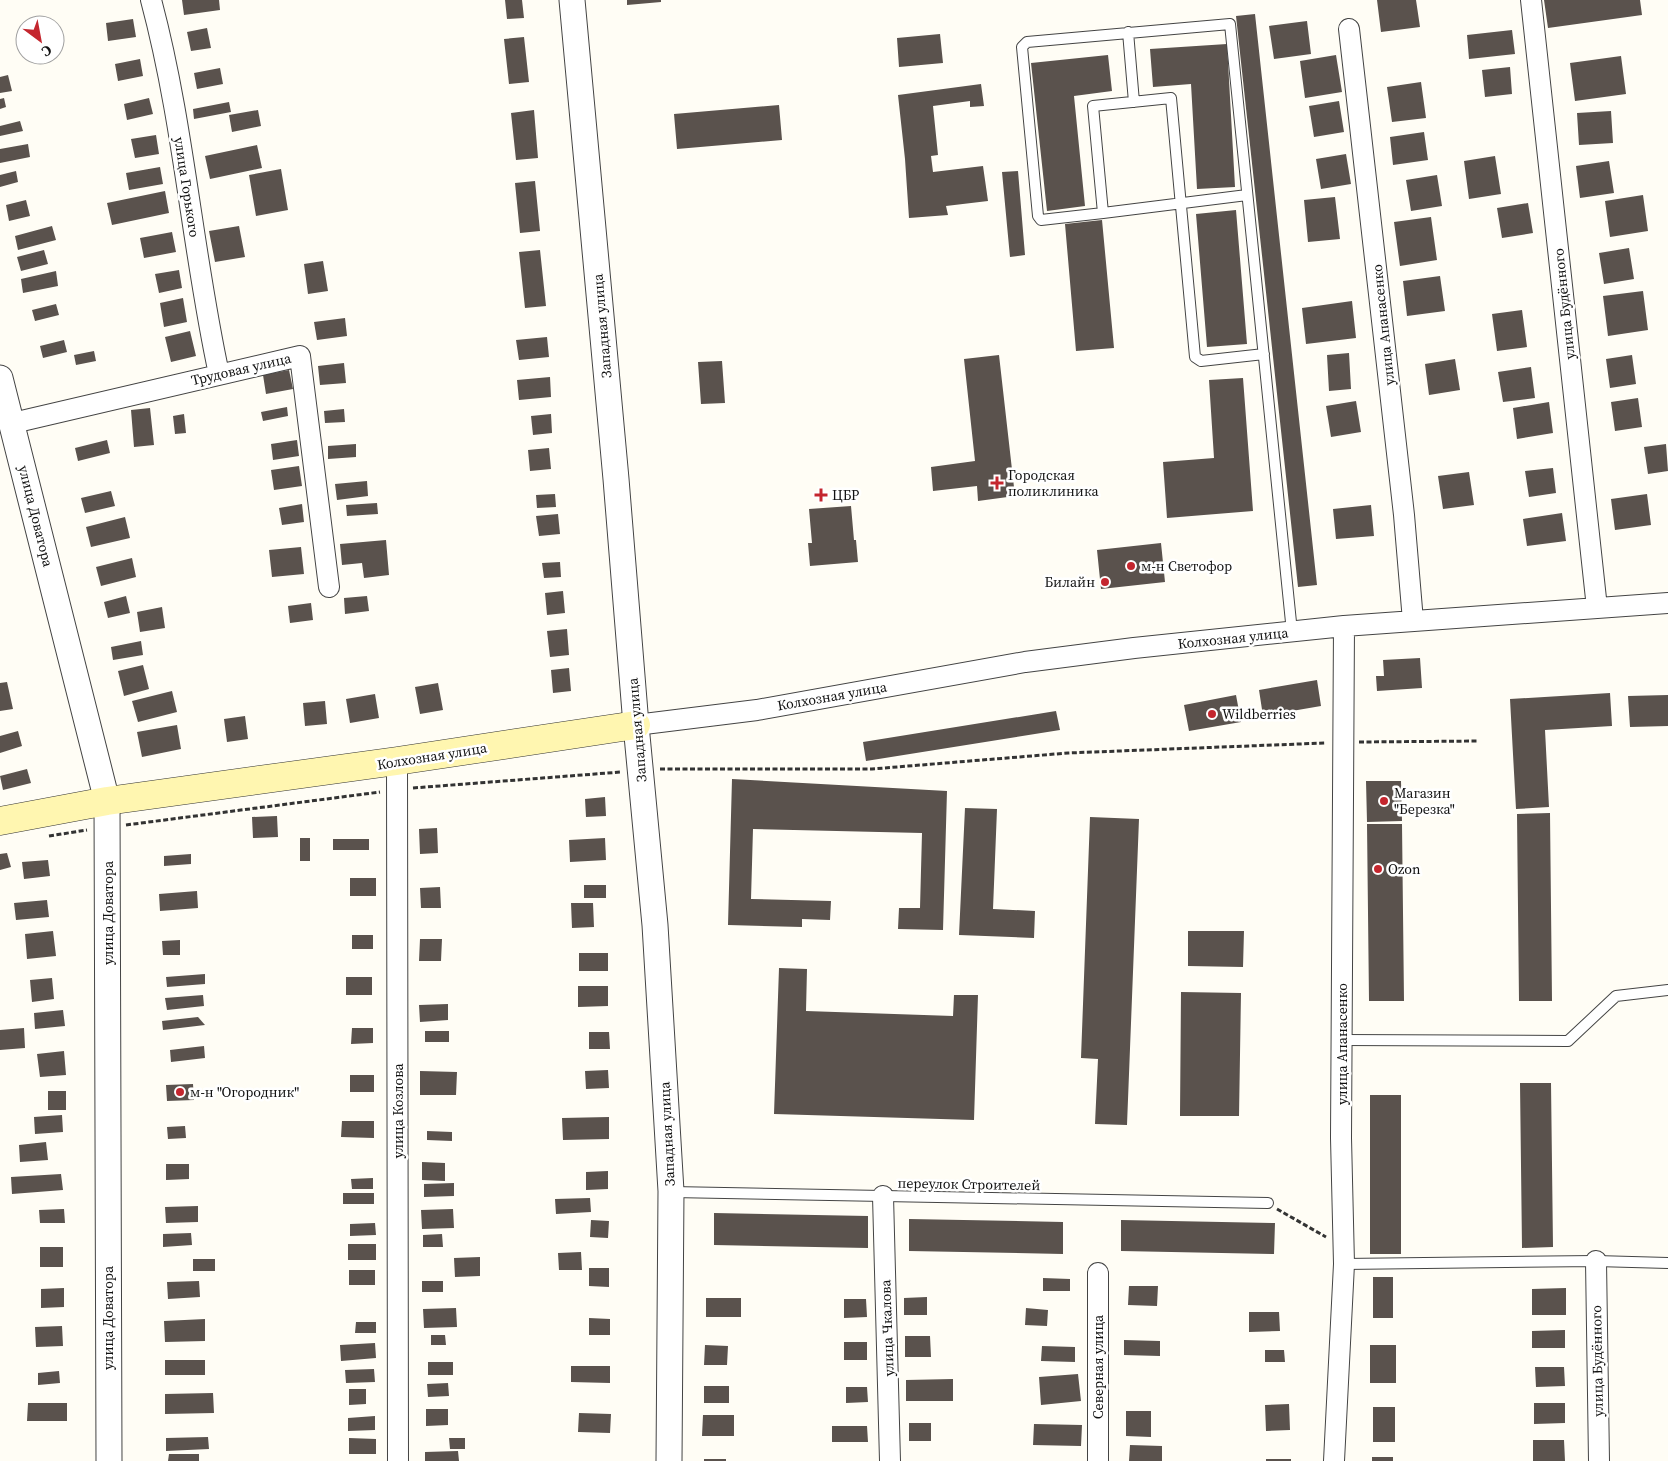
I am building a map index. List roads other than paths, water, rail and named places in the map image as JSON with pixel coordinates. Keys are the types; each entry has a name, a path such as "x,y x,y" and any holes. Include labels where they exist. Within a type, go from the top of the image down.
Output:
{"main road":[{"name":"Колхозная улица","path":"0,821 107,815 397,761 636,724"}],"street":[{"name":"улица Горького","path":"151,0 162,40 183,156 206,310 219,374"},
{"name":"Западная улица","path":"572,0 655,925 671,1192 669,1461"},
{"name":"улица Будённого","path":"1531,0 1597,608"},
{"name":"улица Апанасенко","path":"1349,29 1404,515 1413,621"},
{"name":"Трудовая улица","path":"13,423 300,356 329,588"},
{"name":"улица Доватора","path":"0,378 13,423 107,815 109,1461"},
{"name":"Колхозная улица","path":"636,724 757,710 1025,662 1134,648 1344,626 1668,603"},
{"name":"улица Апанасенко","path":"1334,1461 1344,1256 1341,1138 1344,626"},
{"name":"улица Козлова","path":"397,761 398,1461"},
{"name":"улица Чкалова","path":"883,1196 890,1461"},
{"name":"улица Будённого","path":"1596,1261 1598,1461"},
{"name":"Северная улица","path":"1098,1273 1098,1461"}],"lane":[{"path":"1247,195 1042,220 1038,216 1022,47 1027,42 1230,24 1292,632"},
{"path":"1128,32 1134,102"},
{"path":"1103,213 1093,106 1171,98 1195,357 1201,362 1264,354"},
{"path":"1342,1040 1568,1042 1616,996 1668,990"},
{"name":"переулок Строителей","path":"671,1192 1268,1203"},
{"path":"1344,1256 1668,1263"}],"place":[{"name":"Городская поликлиника","path":"997,483"},
{"name":"ЦБР","path":"821,495"},
{"name":"м-н Светофор","path":"1131,566"},
{"name":"Билайн","path":"1105,582"},
{"name":"Wildberries","path":"1212,714"},
{"name":"Магазин \"Березка\"","path":"1384,801"},
{"name":"Ozon","path":"1378,869"},
{"name":"м-н \"Огородник\"","path":"180,1092"}]}
